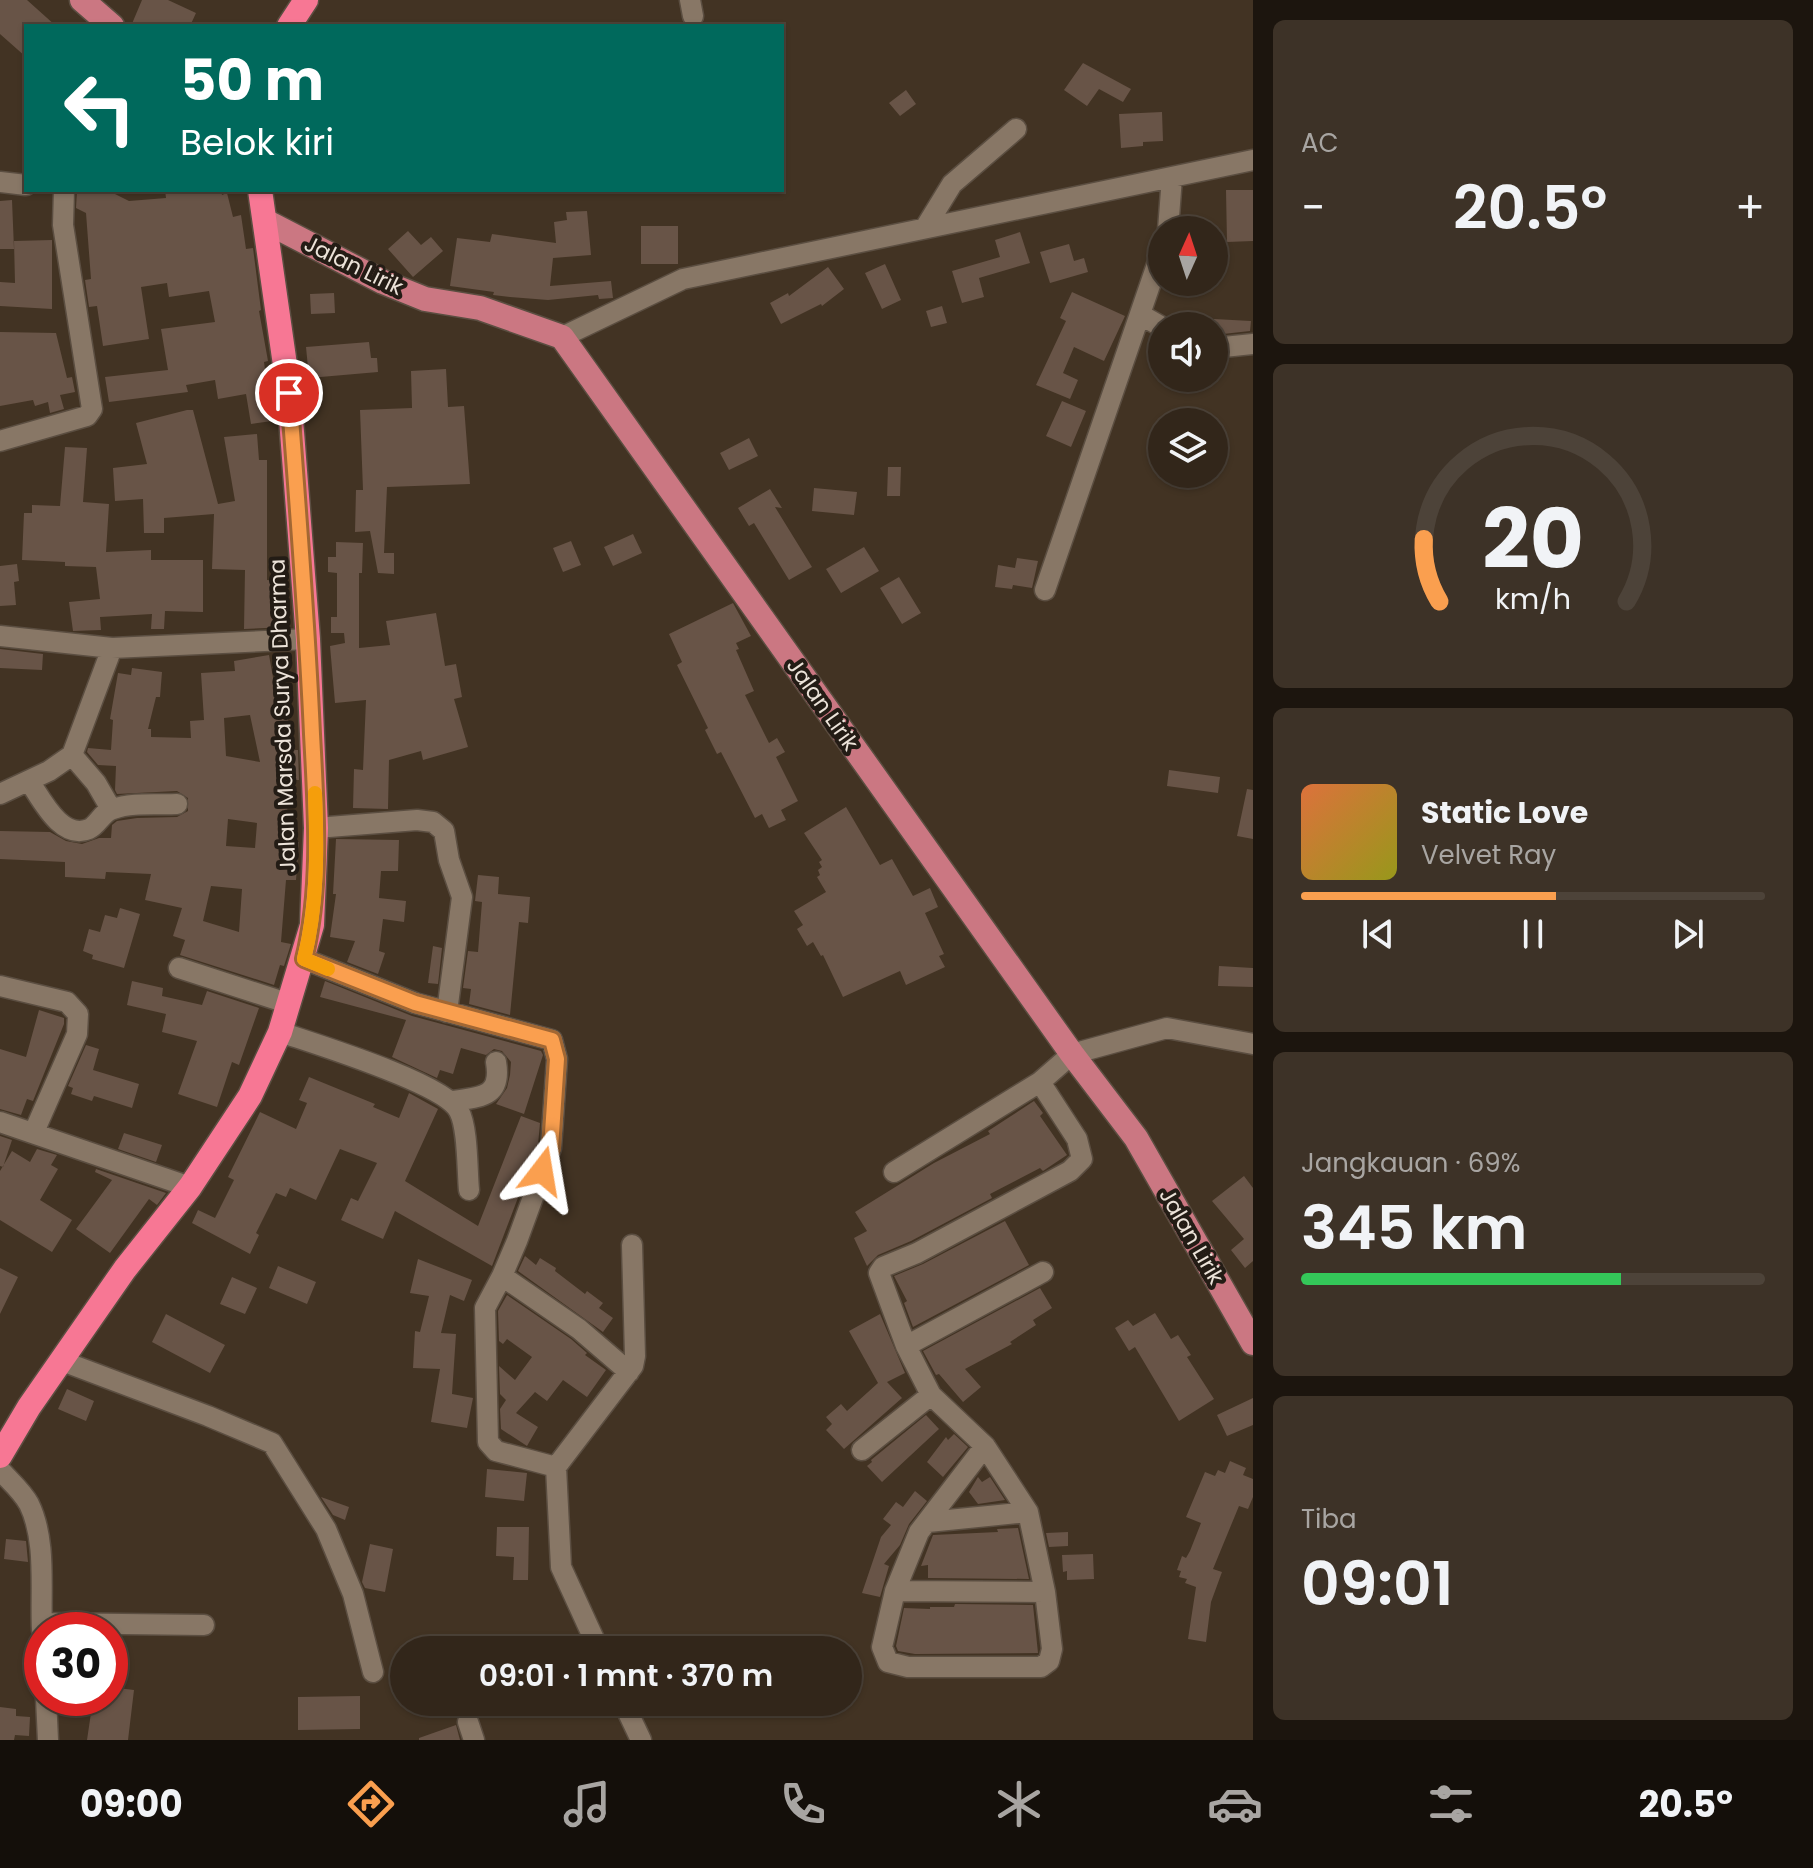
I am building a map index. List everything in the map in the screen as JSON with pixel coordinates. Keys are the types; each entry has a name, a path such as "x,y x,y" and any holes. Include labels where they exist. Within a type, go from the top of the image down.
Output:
{"highway":[{"path":"290,24 306,0"},
{"name":"Jalan Marsda Surya Dharma","path":"0,1456 29,1407 125,1269 190,1187 250,1096 290,1004 314,911 316,828 308,639 289,393 260,192"}],"main road":[{"path":"82,0 110,24"},
{"name":"Jalan Lirik","path":"265,221 383,282 425,299 480,308 562,337 1072,1054 1136,1138 1253,1343"}],"street":[{"path":"925,228 952,184 1016,129"},
{"path":"562,337 683,279 1253,160"},
{"path":"1169,216 1172,177"},
{"path":"0,182 24,185"},
{"path":"0,441 87,416 92,409 63,225 64,192"},
{"path":"1045,590 1148,293"},
{"path":"1141,315 1148,319"},
{"path":"1228,347 1253,344"},
{"path":"0,636 112,648 308,639"},
{"path":"0,794 49,771 72,755 112,648"},
{"path":"72,755 96,783 111,809"},
{"path":"29,781 59,823 75,831 90,829 111,809 177,804"},
{"path":"316,828 417,820 433,822 444,831 449,860 462,897 447,1012"},
{"path":"304,959 415,1003 552,1040 556,1047 551,1148 517,1241 485,1308 488,1442 496,1451 556,1467"},
{"path":"179,968 290,1004"},
{"path":"0,986 67,1002 78,1014 77,1034 34,1132"},
{"path":"894,1172 1040,1082 1072,1054 1167,1028 1253,1044"},
{"path":"280,1032 389,1069 453,1101 461,1115 469,1190"},
{"path":"453,1101 483,1096 495,1087 498,1075 496,1062"},
{"path":"985,1446 919,1532 895,1591 882,1647 888,1662 908,1667 1041,1667 1049,1661 1052,1649 1045,1592 1028,1512 985,1446 931,1395 906,1346 879,1273 883,1267 917,1253 1070,1171 1082,1159 1077,1139 1040,1082"},
{"path":"0,1122 190,1187"},
{"path":"593,1636 561,1567 556,1467 629,1372 635,1356 632,1245"},
{"path":"906,1346 1043,1272"},
{"path":"502,1276 579,1329 629,1372"},
{"path":"62,1361 272,1443 326,1529 353,1594 373,1672"},
{"path":"862,1450 931,1395"},
{"path":"0,1470 28,1501 35,1520 42,1612"},
{"path":"928,1522 1028,1512"},
{"path":"895,1591 1045,1592"},
{"path":"128,1625 204,1625"},
{"path":"47,1716 48,1740"},
{"path":"630,1716 641,1740"}],"building":[{"path":"0,0 27,0 54,24 24,24 24,55 0,34"},
{"path":"142,0 168,0 196,13 191,24 132,24"},
{"path":"1083,63 1131,89 1123,102 1099,89 1087,106 1064,90"},
{"path":"906,90 916,104 900,116 889,103"},
{"path":"1162,112 1163,141 1121,148 1119,114"},
{"path":"1226,190 1253,190 1253,241 1228,242"},
{"path":"77,192 111,192 129,201 166,198 165,192 227,193 233,217 241,215 246,249 253,248 268,361 264,362 272,421 251,424 246,394 218,399 215,380 186,385 188,392 109,402 105,377 168,370 161,329 215,322 209,291 169,297 167,283 141,287 149,339 103,346 97,306 89,307 85,280 91,279 86,213 76,208"},
{"path":"12,200 14,249 0,249 0,201"},
{"path":"587,211 591,255 553,258 550,286 611,281 613,298 599,299 598,295 548,300 493,295 494,292 450,286 457,238 490,242 492,234 556,243 554,222 567,220 566,212"},
{"path":"641,226 678,226 678,264 641,264"},
{"path":"408,231 421,245 431,237 443,251 413,277 388,249"},
{"path":"1020,232 1030,263 979,278 984,297 962,303 952,271 1000,257 995,240"},
{"path":"52,240 52,309 0,306 0,282 15,283 14,241"},
{"path":"1069,244 1074,261 1084,258 1088,272 1050,283 1040,252"},
{"path":"885,264 901,300 882,309 865,273"},
{"path":"828,267 844,289 822,306 781,324 770,303 788,293 789,296"},
{"path":"1072,292 1125,316 1104,361 1074,347 1063,373 1078,380 1070,399 1036,385 1066,321 1060,318"},
{"path":"334,293 335,313 311,314 310,294"},
{"path":"942,306 947,323 931,327 926,311"},
{"path":"1228,320 1251,321 1250,331 1228,333"},
{"path":"0,332 56,333 67,378 72,377 75,392 60,395 64,409 50,413 48,402 35,406 33,400 0,406"},
{"path":"369,342 371,358 377,358 378,372 309,378 306,347"},
{"path":"446,369 448,407 464,406 470,484 387,487 384,553 394,553 394,574 378,573 370,531 355,532 356,490 363,490 360,410 412,408 411,371"},
{"path":"1062,401 1086,411 1071,447 1046,436"},
{"path":"193,410 218,504 235,501 224,437 257,434 259,460 267,460 267,580 288,581 288,627 244,629 245,570 212,569 214,514 164,518 164,533 144,533 143,499 115,501 113,468 147,464 136,423"},
{"path":"749,438 758,456 729,470 720,453"},
{"path":"65,447 87,448 83,502 109,504 106,552 151,550 151,560 203,560 203,612 165,611 164,629 151,629 152,614 100,617 101,630 73,631 69,602 100,599 96,567 22,560 24,513 32,513 32,505 60,506"},
{"path":"888,467 901,467 900,496 887,496"},
{"path":"814,488 857,492 854,515 812,511"},
{"path":"770,489 782,508 775,507 812,567 789,580 754,523 749,526 738,508"},
{"path":"633,534 642,553 613,566 604,547"},
{"path":"571,541 581,565 563,572 553,548"},
{"path":"336,542 363,543 362,573 359,573 359,648 390,645 386,621 436,613 445,666 456,664 462,697 454,699 468,747 423,760 421,751 389,760 388,809 353,808 354,769 363,770 366,700 335,703 330,646 345,643 344,633 331,633 331,617 337,617 337,573 328,572 328,557 336,557"},
{"path":"864,547 879,571 841,593 826,569"},
{"path":"1017,558 1038,561 1032,588 1013,585 1012,589 995,587 998,565 1015,568"},
{"path":"17,564 19,581 14,582 16,605 0,606 0,566"},
{"path":"899,577 921,613 902,624 880,588"},
{"path":"733,603 751,636 736,643 739,649 736,650 754,691 745,695 769,743 777,738 785,752 776,757 798,801 781,810 786,820 769,828 762,814 755,818 721,752 717,754 705,730 708,728 677,665 682,662 669,634"},
{"path":"0,649 43,654 42,670 0,668"},
{"path":"269,655 279,711 286,710 295,750 298,750 299,780 289,780 287,816 292,817 292,842 299,842 296,880 286,880 281,942 291,944 274,985 180,955 185,940 173,936 182,908 145,900 151,874 106,872 105,879 65,877 65,862 0,859 0,831 50,832 66,841 82,844 99,838 111,838 112,825 117,821 177,817 188,811 188,798 177,791 117,794 116,766 98,765 87,752 88,748 111,750 113,720 110,719 118,673 131,675 132,668 162,672 160,697 156,697 148,729 151,729 151,737 191,738 190,721 204,720 201,673 235,671 234,661","holes":["250,715 260,762 226,756 224,718","228,819 257,823 255,848 226,846","211,886 242,889 239,932 203,921"]},
{"path":"1169,770 1220,777 1218,793 1167,786"},
{"path":"1247,789 1253,790 1253,839 1237,836"},
{"path":"846,807 880,865 892,859 913,896 930,888 938,907 925,913 944,954 939,956 945,967 906,985 900,971 843,997 823,955 813,942 807,946 797,929 803,925 794,911 826,892 817,877 822,860 804,833"},
{"path":"336,839 399,840 398,871 381,871 379,898 406,901 404,922 383,919 379,951 385,953 378,974 347,962 355,941 330,937 336,894 333,894"},
{"path":"478,875 499,877 498,894 530,897 528,923 519,922 510,1015 469,1004 471,989 463,988 468,951 478,952 482,902 475,901"},
{"path":"120,908 140,914 124,968 92,959 93,955 83,951 89,929 100,932 105,915 117,918"},
{"path":"433,946 442,948 438,984 428,983"},
{"path":"1219,966 1253,968 1253,987 1218,986"},
{"path":"132,981 163,988 162,996 202,1005 207,991 259,1008 239,1065 232,1062 217,1107 178,1094 197,1041 162,1032 166,1014 127,1005"},
{"path":"325,981 412,1016 541,1051 543,1055 524,1114 496,1104 507,1088 510,1075 511,1062 502,1051 494,1049 486,1055 461,1048 453,1074 440,1070 437,1078 392,1057 406,1020 320,997"},
{"path":"39,1010 64,1018 64,1024 33,1101 27,1099 21,1115 0,1109 0,1049 26,1057"},
{"path":"86,1045 99,1049 93,1070 139,1084 132,1108 94,1096 92,1101 71,1094 73,1088 68,1086"},
{"path":"309,1077 375,1104 373,1107 399,1118 409,1093 438,1109 405,1181 478,1226 521,1116 540,1123 538,1145 492,1266 395,1211 383,1239 341,1220 351,1198 358,1201 377,1163 340,1149 316,1200 290,1188 286,1197 276,1193 256,1233 259,1235 250,1254 192,1223 198,1210 215,1218 234,1180 228,1177 260,1112 296,1129 307,1103 299,1100"},
{"path":"1034,1101 1043,1113 1040,1116 1067,1155 1043,1171 1040,1168 990,1194 992,1198 911,1241 878,1255 867,1266 854,1238 867,1231 855,1212 934,1163 990,1134 988,1131"},
{"path":"124,1133 162,1145 156,1162 118,1149"},
{"path":"0,1136 12,1140 3,1167 0,1166"},
{"path":"37,1149 57,1155 51,1165 58,1169 40,1200 72,1220 52,1252 0,1220 0,1171 12,1151 30,1162"},
{"path":"96,1169 166,1193 157,1205 149,1199 110,1253 76,1229 112,1180 95,1172"},
{"path":"1244,1176 1253,1188 1253,1261 1245,1268 1231,1250 1244,1239 1212,1201"},
{"path":"1005,1221 1029,1265 913,1327 904,1303 907,1301 894,1276"},
{"path":"525,1256 536,1265 540,1258 585,1294 587,1291 603,1303 599,1308 613,1318 603,1332 518,1271"},
{"path":"418,1259 472,1280 464,1301 450,1295 441,1333 456,1334 452,1394 473,1398 467,1428 431,1422 440,1369 413,1368 415,1331 420,1332 429,1296 410,1293"},
{"path":"278,1266 316,1282 307,1304 269,1288"},
{"path":"0,1268 18,1277 0,1314"},
{"path":"232,1277 257,1288 245,1314 220,1304"},
{"path":"1040,1288 1052,1308 1033,1320 1036,1325 1010,1342 1012,1344 965,1369 981,1387 963,1402 939,1374 936,1375 923,1351"},
{"path":"507,1295 571,1339 587,1353 585,1355 606,1370 587,1397 563,1380 547,1401 535,1392 516,1413 538,1427 527,1446 501,1429 500,1409 506,1400 500,1394 499,1366 515,1380 532,1357 507,1339 503,1344 499,1341 498,1311"},
{"path":"1155,1313 1171,1339 1178,1335 1191,1355 1187,1357 1214,1399 1179,1421 1135,1347 1129,1351 1115,1328 1128,1320 1133,1326"},
{"path":"166,1314 225,1345 210,1373 152,1342"},
{"path":"880,1314 905,1373 887,1382 902,1398 844,1449 826,1430 832,1424 826,1417 841,1404 847,1411 878,1383 849,1331"},
{"path":"67,1389 94,1401 86,1421 58,1409"},
{"path":"1253,1398 1253,1425 1227,1436 1217,1415"},
{"path":"926,1415 939,1429 882,1482 867,1466"},
{"path":"954,1434 968,1447 943,1477 927,1462 946,1437 948,1440"},
{"path":"1230,1461 1246,1468 1243,1475 1253,1479 1253,1497 1248,1509 1239,1506 1213,1569 1222,1572 1211,1602 1206,1642 1188,1639 1196,1587 1185,1583 1187,1579 1179,1577 1181,1571 1177,1570 1182,1556 1186,1558 1190,1551 1201,1523 1186,1517 1205,1472 1215,1476 1218,1470 1225,1473"},
{"path":"487,1469 527,1473 524,1501 485,1497"},
{"path":"978,1477 982,1482 990,1477 1005,1500 978,1504 969,1492"},
{"path":"915,1491 927,1501 909,1524 900,1545 884,1564 889,1566 880,1597 862,1593 881,1537 891,1525 883,1519 896,1502 903,1507"},
{"path":"321,1497 349,1507 345,1520 333,1515"},
{"path":"497,1527 529,1527 528,1580 513,1580 514,1557 496,1556"},
{"path":"1018,1528 1029,1579 928,1578 928,1565 921,1566 933,1535"},
{"path":"1068,1532 1068,1546 1049,1547 1046,1533"},
{"path":"6,1539 26,1541 28,1562 4,1559"},
{"path":"370,1544 393,1549 385,1592 365,1588 362,1582"},
{"path":"1093,1554 1094,1579 1067,1580 1062,1555"},
{"path":"955,1604 1033,1605 1038,1653 915,1654 898,1651 896,1646 904,1608 930,1609 954,1607"},
{"path":"128,1689 134,1690 128,1740 87,1740 91,1716 128,1716"},
{"path":"360,1696 360,1729 298,1730 298,1697"},
{"path":"0,1707 16,1709 16,1716 30,1717 29,1736 15,1735 14,1740 0,1740"},
{"path":"456,1725 460,1740 419,1740 419,1738"}],"slow traffic":[{"path":"315,793 315,898 304,959 328,969"}],"route":[{"path":"289,393 308,639 316,828 315,898 304,959 415,1003 552,1040 557,1059 551,1148 542,1171"}]}
